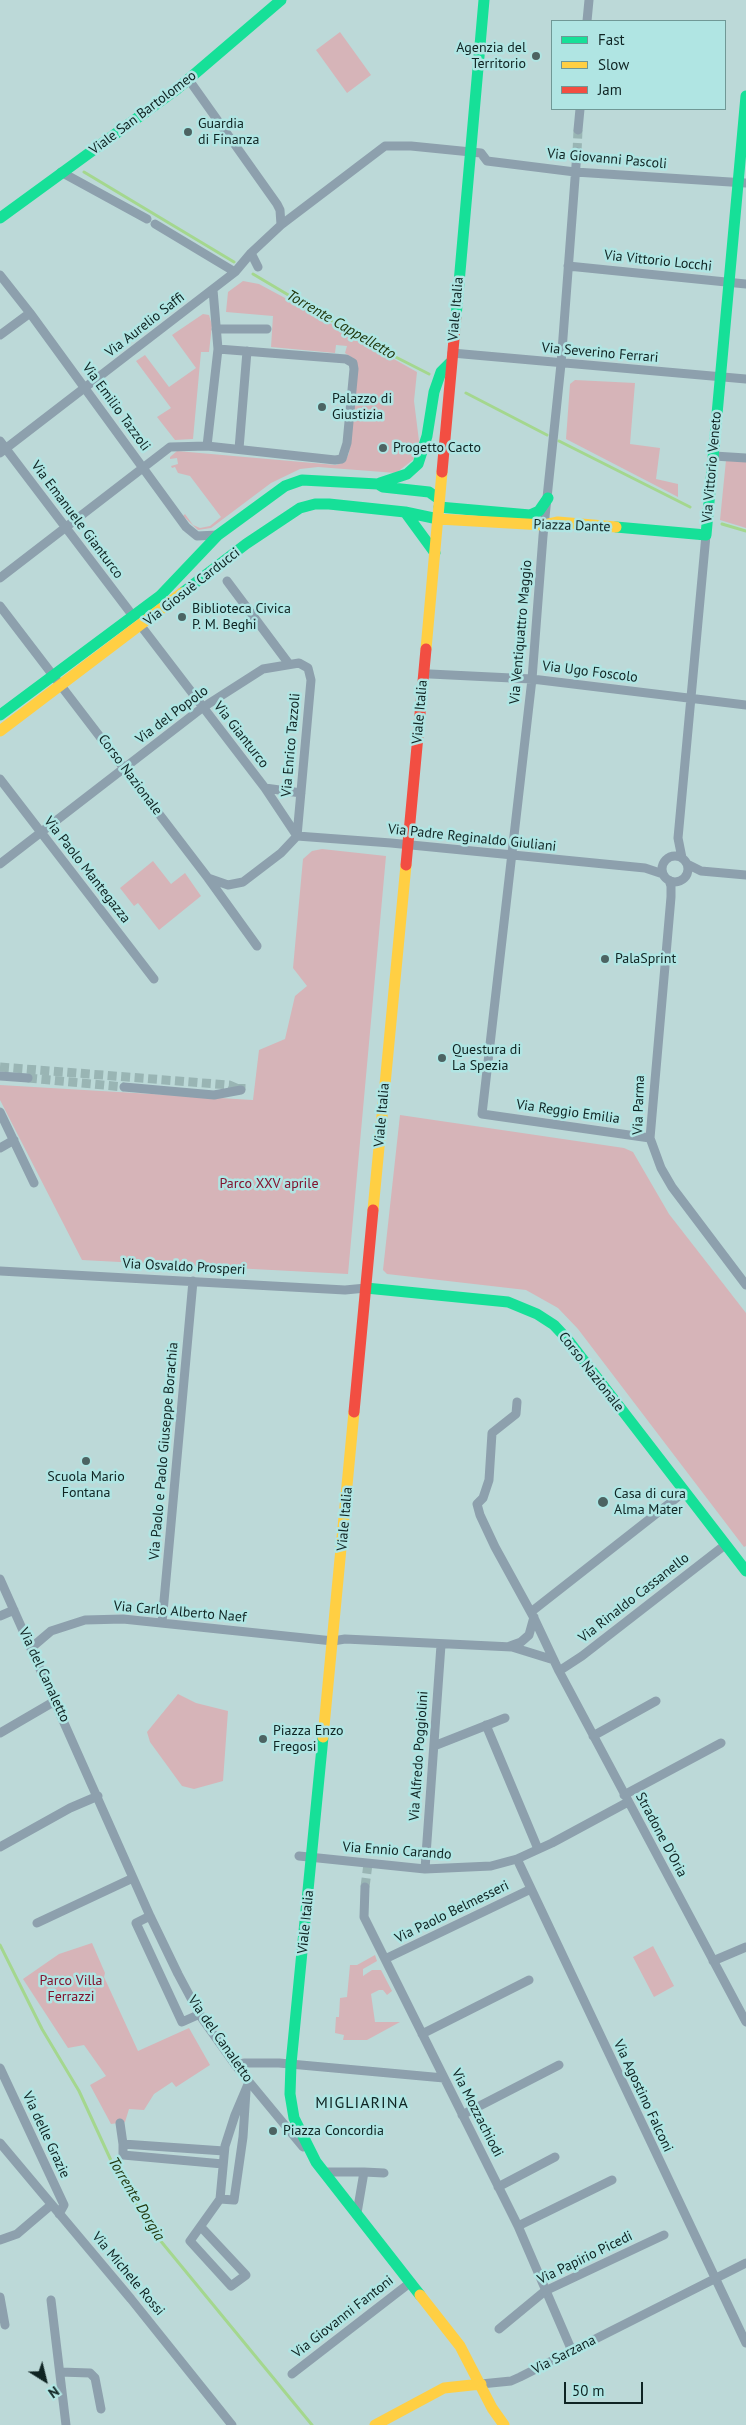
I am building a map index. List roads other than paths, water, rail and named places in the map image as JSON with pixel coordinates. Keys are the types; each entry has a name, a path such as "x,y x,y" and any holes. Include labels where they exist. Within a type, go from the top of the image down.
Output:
{"main road":[{"name":"Viale San Bartolomeo","path":"0,218 188,80 280,0"},
{"name":"Viale Italia","path":"316,2162 294,2118 290,2094 291,2064 408,844 484,0"},
{"name":"Via Vittorio Veneto","path":"706,536 729,282 742,183 746,96"},
{"name":"Via Giosuè Carducci","path":"0,715 160,596 218,535 285,486 302,480 378,484 407,474 418,464 427,436 434,392 441,372 451,358"},
{"name":"Via Giosuè Carducci","path":"378,484 383,487 429,492 439,503"},
{"name":"Piazza Dante","path":"439,503 530,515 540,511 548,498"},
{"name":"Via Giosuè Carducci","path":"0,732 246,544 300,508 315,504 329,504 405,512 438,519"},
{"path":"405,512 435,553"},
{"name":"Piazza Dante","path":"438,519 544,525 558,522 706,536"},
{"name":"Corso Nazionale","path":"366,1288 483,1298 508,1302 537,1314 554,1325 568,1340 746,1571"},
{"name":"Via del Canaletto","path":"316,2162 465,2354 492,2408 504,2425"},
{"name":"Via Sarzana","path":"375,2425 444,2388 481,2384"}],"street":[{"path":"587,20 589,0"},
{"path":"188,80 277,204 280,210 281,225"},
{"path":"578,130 580,110"},
{"path":"61,172 151,221 235,272 251,253 281,225 385,146 411,146 470,152"},
{"name":"Via Giovanni Pascoli","path":"470,152 481,153 487,161 575,172 742,183"},
{"name":"Via Ventiquattro Maggio","path":"482,1114 532,679 544,525 561,364 576,152"},
{"path":"251,253 258,267"},
{"name":"Via Vittorio Locchi","path":"568,266 746,284"},
{"name":"Via Aurelio Saffi","path":"3,451 235,272"},
{"name":"Via Emilio Tazzoli","path":"0,275 192,533 198,536 218,535"},
{"path":"207,446 218,349 213,290"},
{"path":"0,335 30,313"},
{"path":"216,329 267,329"},
{"path":"0,578 170,447 207,446 342,459 347,443 353,363 346,358 218,349"},
{"path":"239,449 247,351"},
{"name":"Via Severino Ferrari","path":"451,358 561,364 746,379"},
{"name":"Via Emanuele Gianturco","path":"0,441 3,451 66,529 132,616"},
{"path":"714,456 746,458"},
{"name":"Via Vittorio Veneto","path":"666,877 668,859 678,838 706,536"},
{"name":"Via Enrico Tazzoli","path":"227,580 294,664 308,668 311,680 297,836"},
{"name":"Corso Nazionale","path":"0,606 125,768 257,946"},
{"name":"Via Gianturco","path":"141,626 265,788 297,836"},
{"name":"Via del Popolo","path":"0,864 202,708 263,669 294,664"},
{"name":"Via Ugo Foscolo","path":"430,674 532,679 746,704"},
{"name":"Via Paolo Mantegazza","path":"0,779 154,978"},
{"name":"Via Gianturco","path":"265,788 301,793"},
{"path":"208,878 228,885 243,882 289,846 297,836"},
{"name":"Via Padre Reginaldo Giuliani","path":"297,836 408,844 645,868 666,877 682,879"},
{"name":"Via Vittorio Veneto","path":"678,838 685,861 682,879"},
{"path":"668,859 685,861 701,871 746,876"},
{"name":"Via Padre Reginaldo Giuliani","path":"645,868 668,859"},
{"path":"682,879 701,871"},
{"name":"Via Parma","path":"666,877 671,886 650,1138 660,1168 672,1187 746,1286"},
{"name":"Via Parma","path":"670,897 682,879"},
{"path":"0,1076 28,1078"},
{"path":"124,1087 214,1095 241,1090"},
{"path":"0,1112 34,1183"},
{"name":"Via Reggio Emilia","path":"482,1114 650,1138"},
{"path":"0,1148 14,1140"},
{"name":"Via Osvaldo Prosperi","path":"0,1271 345,1290 366,1288"},
{"name":"Via Paolo e Paolo Giuseppe Borachia","path":"162,1623 193,1281"},
{"name":"Stradone D'Oria","path":"517,1402 516,1414 492,1433 489,1480 483,1498 477,1504 494,1547 532,1615 626,1799 746,2022"},
{"path":"510,1646 522,1642 529,1635 532,1615 684,1492"},
{"name":"Via Rinaldo Cassanello","path":"559,1671 582,1656 725,1545"},
{"name":"Via del Canaletto","path":"0,1579 150,1916 200,2014 236,2066 316,2162"},
{"path":"0,1616 14,1610"},
{"name":"Via Carlo Alberto Naef","path":"31,1648 51,1631 85,1620 123,1619 333,1640 510,1646 554,1660"},
{"name":"Via Alfredo Poggiolini","path":"425,1869 441,1645"},
{"path":"0,1734 55,1701"},
{"path":"593,1736 656,1701"},
{"path":"434,1746 505,1718"},
{"path":"486,1725 538,1849"},
{"name":"Via Ennio Carando","path":"299,1856 425,1869 476,1868 517,1859 626,1799 721,1743"},
{"path":"0,1847 70,1808 98,1796"},
{"name":"Via Agostino Falconi","path":"517,1859 714,2280 746,2343"},
{"path":"37,1923 133,1878"},
{"name":"Via Mozzachiodi","path":"365,1887 364,1917 518,2226 572,2351"},
{"name":"Via Paolo Belmesseri","path":"385,1959 531,1889"},
{"path":"150,1916 136,1923 182,2022 200,2014"},
{"path":"714,1961 746,1947"},
{"path":"422,2034 529,1980"},
{"path":"236,2066 244,2064 291,2064 444,2078"},
{"path":"462,2115 559,2065"},
{"name":"Via delle Grazie","path":"0,2068 64,2205 59,2214"},
{"path":"200,2226 246,2275 231,2286 190,2241 200,2226 220,2199 224,2151 235,2115 249,2082"},
{"path":"220,2199 234,2200 246,2091"},
{"path":"120,2122 123,2155 223,2164"},
{"name":"Via Michele Rossi","path":"0,2144 232,2425"},
{"path":"123,2144 224,2151"},
{"path":"498,2186 556,2157"},
{"path":"324,2172 384,2173"},
{"path":"357,2213 364,2172"},
{"path":"518,2226 612,2180"},
{"path":"0,2240 17,2234 52,2205"},
{"name":"Via Papirio Picedi","path":"499,2329 545,2291 664,2235"},
{"name":"Via Sarzana","path":"481,2384 511,2381 746,2263"},
{"name":"Via Giovanni Fantoni","path":"292,2374 411,2282"},
{"path":"0,2297 5,2325"},
{"path":"51,2300 66,2425"},
{"path":"60,2372 90,2373 94,2378 101,2409"}],"waterway":[{"name":"Torrente Cappelletto","path":"84,172 234,262"},
{"name":"Torrente Cappelletto","path":"253,274 376,347 429,374"},
{"name":"Torrente Cappelletto","path":"466,393 547,435"},
{"name":"Torrente Cappelletto","path":"559,441 690,507"},
{"name":"Torrente Cappelletto","path":"722,524 746,531"},
{"name":"Torrente Dorgia","path":"0,1945 42,2029 79,2091 114,2167 150,2228 312,2425"}],"tunnel":[{"path":"577,152 578,130"},
{"path":"0,1067 229,1085 241,1090 241,1084"},
{"path":"28,1078 124,1087"},
{"path":"365,1887 368,1864"}],"place":[{"name":"Agenzia del Territorio","path":"536,56"},
{"name":"Guardia di Finanza","path":"188,132"},
{"name":"Palazzo di Giustizia","path":"322,407"},
{"name":"Progetto Cacto","path":"383,448"},
{"name":"Biblioteca Civica P. M. Beghi","path":"182,617"},
{"name":"PalaSprint","path":"605,959"},
{"name":"Questura di La Spezia","path":"442,1058"},
{"name":"Scuola Mario Fontana","path":"86,1461"},
{"name":"Casa di cura Alma Mater","path":"603,1502"},
{"name":"Piazza Enzo Fregosi","path":"263,1739"},
{"name":"Piazza Concordia","path":"273,2131"}],"district":[{"name":"MIGLIARINA","path":"362,2103"}],"park label":[{"name":"Parco XXV aprile","path":"269,1184"},
{"name":"Parco Villa Ferrazzi","path":"71,1989"}]}
